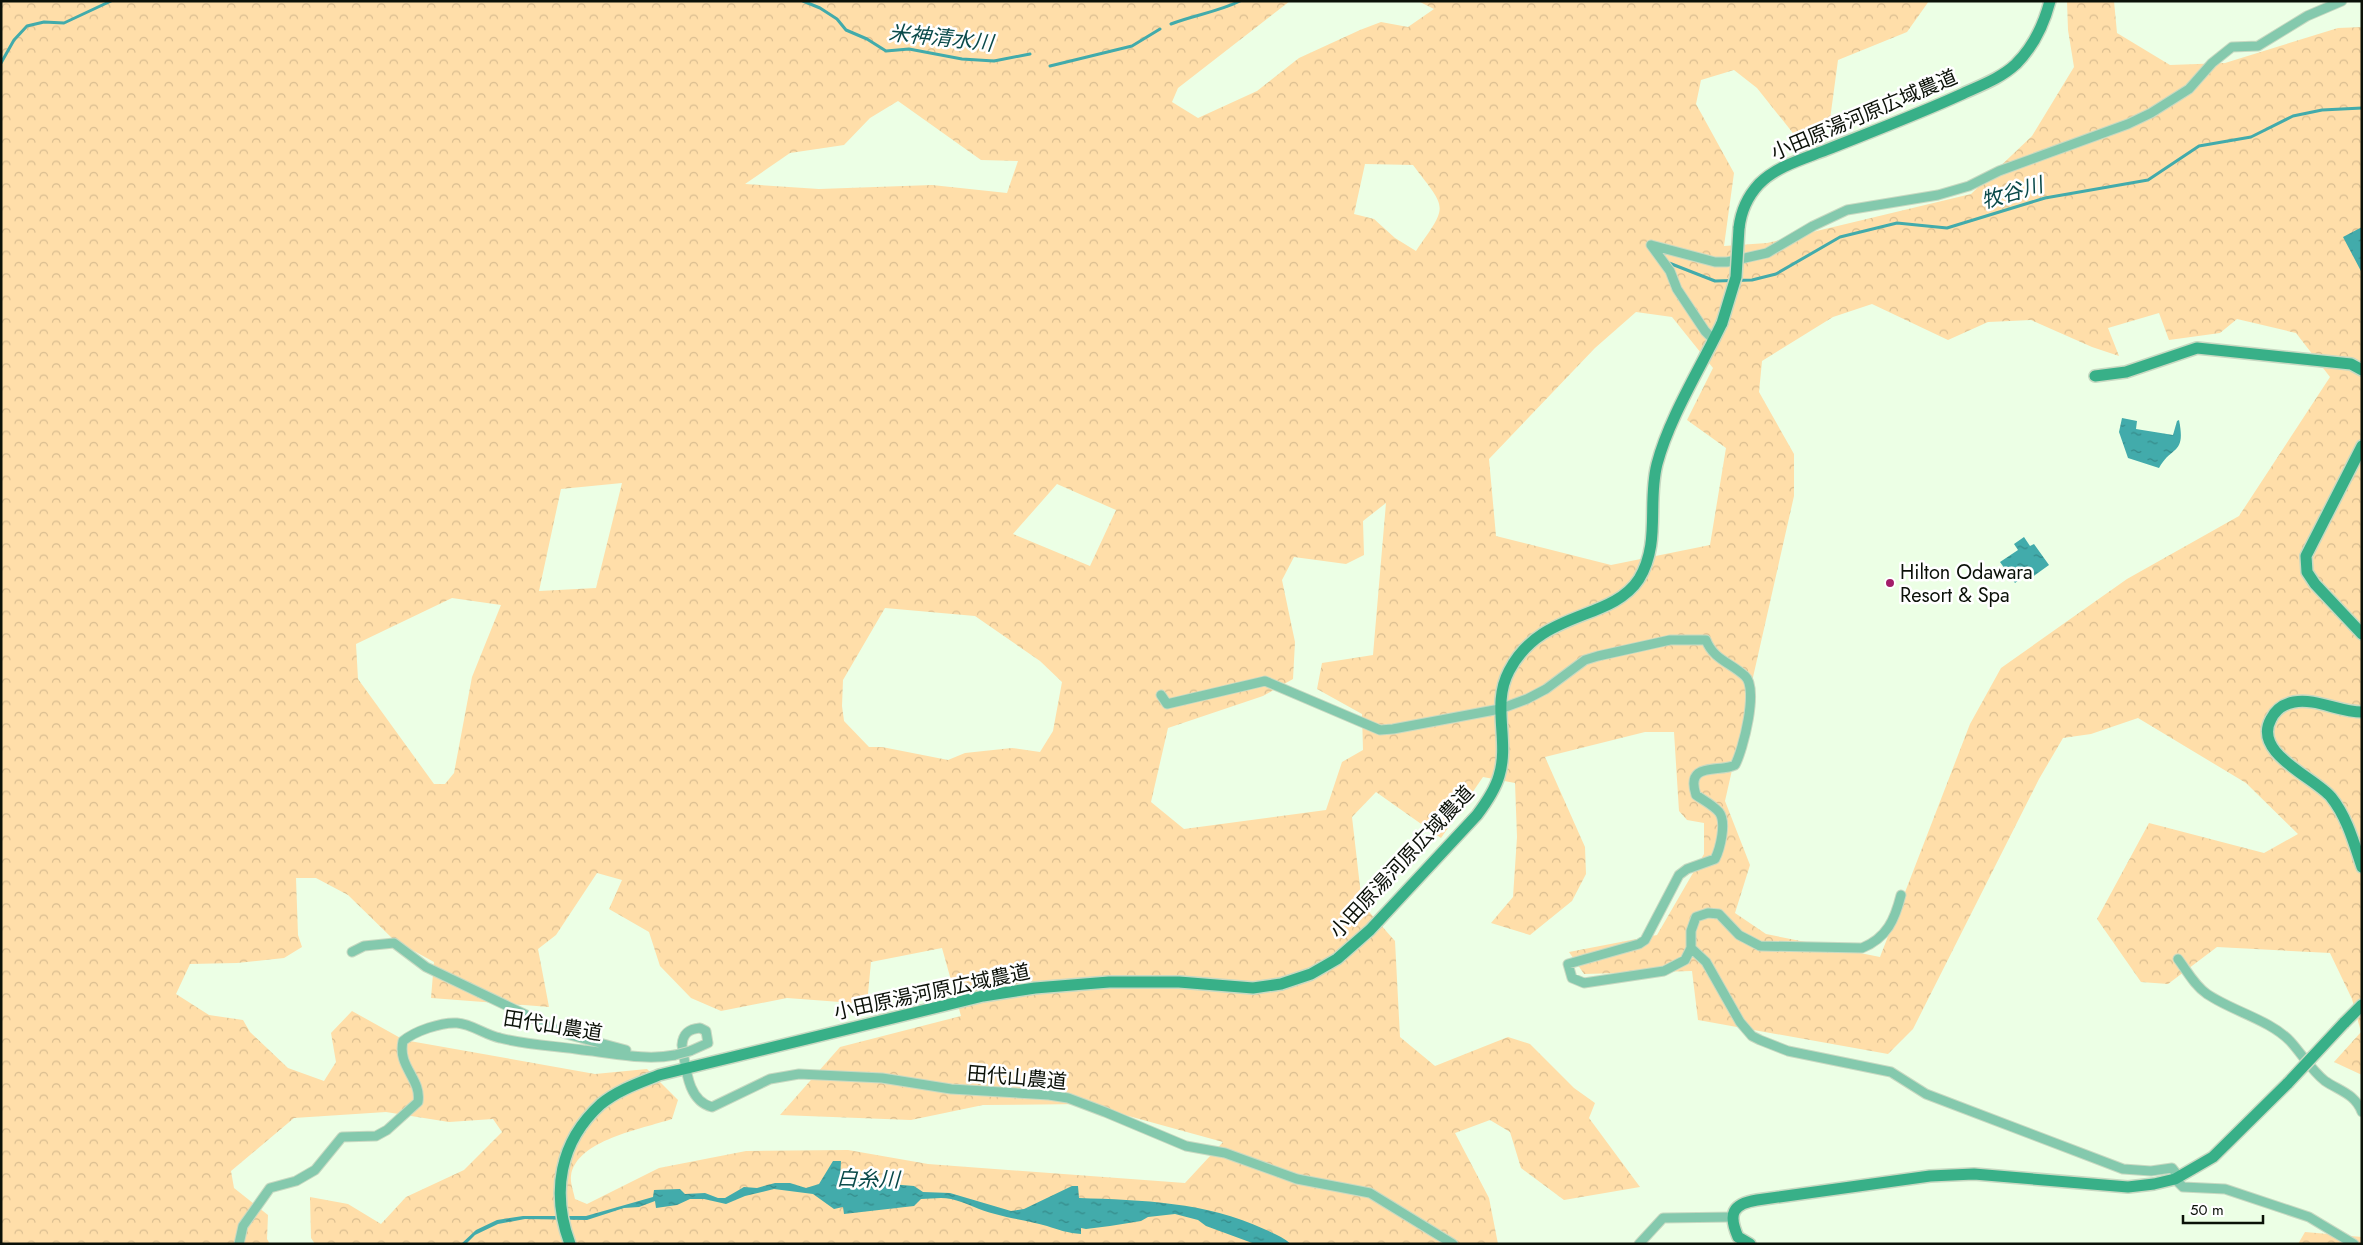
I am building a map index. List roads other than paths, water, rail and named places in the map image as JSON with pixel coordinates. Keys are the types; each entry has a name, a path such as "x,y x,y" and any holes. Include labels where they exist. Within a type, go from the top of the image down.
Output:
{"street":[{"name":"小田原湯河原広域農道","path":"570,1244 559,1208 559,1190 566,1155 576,1136 602,1104 628,1087 659,1074 984,996 1109,982 1179,982 1253,988 1281,984 1311,974 1337,959 1370,930 1482,809 1491,796 1500,775 1502,752 1501,694 1508,673 1529,644 1546,630 1611,602 1638,581 1647,564 1654,534 1653,487 1663,445 1722,323 1736,277 1739,228 1744,206 1750,196 1760,184 1786,165 1942,103 1995,79 2012,67 2028,50 2039,30 2050,1"},
{"path":"1714,340 1705,331 1677,289 1670,271 1651,245 1715,262 1727,262 1767,253 1813,226 1847,210 1938,195 1969,186 1999,171 2128,124 2189,89 2212,64 2232,47 2258,46 2307,16 2342,1"},
{"path":"2095,376 2126,372 2197,348 2351,364 2362,370"},
{"path":"2362,446 2306,556 2308,572 2315,584 2362,634"},
{"path":"1162,695 1167,704 1265,681 1380,730 1393,729 1500,709 1527,699 1546,689 1585,660 1670,640 1706,640 1714,654 1747,677 1752,688 1751,704 1735,765 1726,770 1706,769 1698,774 1694,781 1696,794 1719,812 1723,820 1715,859 1687,869 1679,875 1645,940 1639,944 1568,964 1572,978 1584,983 1664,971 1685,960 1691,948 1690,931 1696,917 1708,913 1719,914 1738,935 1760,946 1862,948 1875,943 1888,930 1896,913 1901,895"},
{"path":"2362,712 2296,701 2282,705 2274,714 2267,732 2272,748 2277,754 2330,796 2341,811 2362,867"},
{"path":"352,952 364,946 394,943 426,967 566,1034 626,1050 635,1056"},
{"path":"1691,948 1706,962 1740,1022 1752,1036 1760,1040 1788,1051 1891,1072 1926,1094 1984,1115 2078,1154 2123,1169 2151,1171 2172,1168 2183,1187 2225,1189 2309,1217 2354,1244"},
{"path":"2178,959 2196,985 2207,994 2283,1035 2325,1080 2354,1098 2362,1112"},
{"path":"1750,1244 1738,1237 1733,1217 1734,1209 1747,1202 1930,1176 1974,1174 2128,1187 2154,1184 2177,1178 2213,1157 2288,1083 2362,1005"},
{"name":"田代山農道","path":"239,1244 243,1226 270,1188 296,1181 315,1170 342,1137 376,1136 382,1133 418,1102 418,1088 401,1057 403,1041 408,1036 449,1023 459,1023 498,1038 660,1058 675,1055 690,1051 708,1043 706,1031 700,1028 693,1028 686,1032 682,1038 686,1067 697,1100 703,1105 712,1107 770,1079 799,1074 882,1078 951,1089 1017,1092 1068,1098 1186,1146 1225,1153 1297,1178 1370,1193 1453,1244"},
{"path":"1639,1244 1663,1218 1733,1217"}],"water":[{"path":"2362,227 2362,273 2343,237"},
{"path":"2122,418 2137,421 2136,429 2173,435 2179,420 2181,439 2179,445 2159,468 2128,458 2119,432"},
{"path":"2024,537 2030,546 2034,544 2049,565 2027,581 2024,576 2015,583 2000,562 2018,550 2014,544"},
{"path":"833,1161 841,1161 840,1180 845,1181 845,1176 879,1183 914,1186 923,1192 950,1193 1011,1211 1024,1209 1072,1186 1078,1186 1079,1198 1150,1202 1197,1208 1242,1220 1285,1239 1291,1244 1255,1244 1206,1226 1198,1220 1175,1214 1148,1217 1141,1221 1110,1226 1081,1228 1081,1234 989,1213 947,1198 921,1199 914,1206 844,1214 843,1207 834,1209 813,1194 774,1189 745,1196 726,1204 704,1199 690,1199 677,1205 656,1208 655,1201 639,1207 624,1208 587,1220 525,1219 498,1224 475,1235 466,1244 461,1244 476,1230 497,1220 523,1216 586,1216 653,1197 654,1190 680,1189 685,1194 705,1193 718,1198 725,1198 744,1187 757,1188 775,1183 790,1183 806,1188 819,1184"}],"waterway":[{"name":"米神清水川","path":"1,63 14,40 27,26 44,22 64,23 111,1"},
{"name":"米神清水川","path":"803,1 820,8 837,19 846,30 867,39 886,51 909,49 962,59 994,61 1030,54"},
{"name":"米神清水川","path":"1171,24 1240,1"},
{"name":"米神清水川","path":"1050,66 1132,46 1160,29"},
{"name":"牧谷川","path":"1669,263 1715,281 1752,280 1776,274 1840,237 1897,223 1947,228 2045,198 2148,180 2199,146 2251,137 2293,116 2322,110 2362,108"}],"place":[{"name":"Hilton Odawara Resort & Spa","path":"1890,583"}],"water label":[{"name":"白糸川","path":"868,1179"}]}
